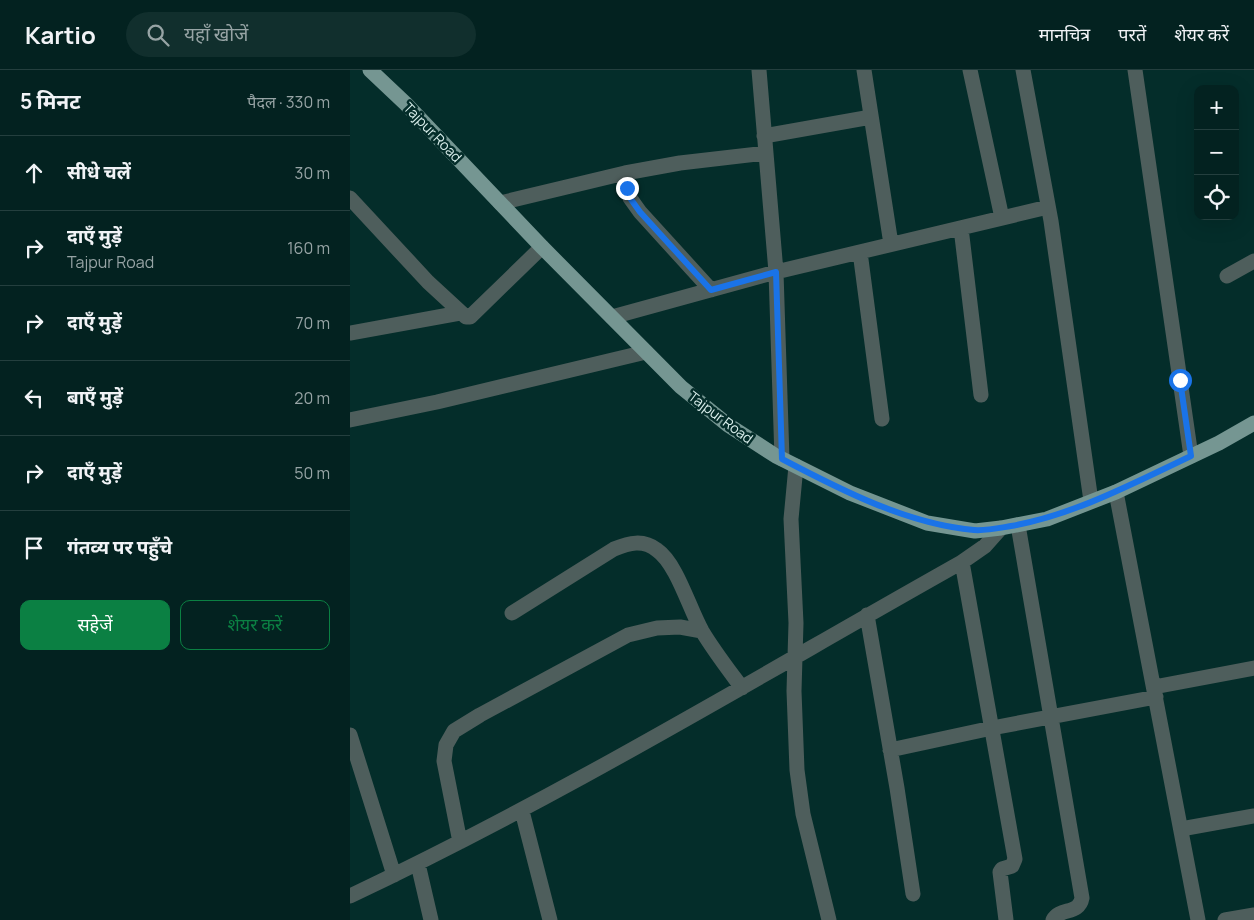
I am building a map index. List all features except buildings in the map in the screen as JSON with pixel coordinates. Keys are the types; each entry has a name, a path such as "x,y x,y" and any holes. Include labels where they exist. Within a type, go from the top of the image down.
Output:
{"main road":[{"name":"Tajpur Road","path":"370,70 406,104 542,247 682,387 728,426 782,459 850,494 927,522 975,531 1001,528 1046,519 1116,492 1219,443 1254,423"}],"street":[{"path":"759,70 776,272 782,459"},
{"path":"864,70 890,244"},
{"path":"970,70 1002,218"},
{"path":"1023,70 1048,207 1091,501"},
{"path":"1135,70 1191,456"},
{"path":"764,136 871,117"},
{"path":"500,203 625,173 680,163 766,153"},
{"path":"625,173 630,198 640,212 711,290"},
{"path":"350,198 460,313 466,317 470,317 542,247"},
{"path":"612,318 776,272 1048,207"},
{"path":"960,228 981,395"},
{"path":"860,252 882,419"},
{"path":"1227,276 1254,261"},
{"path":"350,333 460,313"},
{"path":"350,420 437,402 646,352"},
{"path":"796,466 791,519 796,623 794,691 800,795 829,920"},
{"path":"1116,492 1198,920"},
{"path":"1018,525 1082,898 1081,904 1076,909 1058,913 1053,920"},
{"path":"350,896 394,876 522,811 742,688 866,615 962,562 985,546 1001,528"},
{"path":"512,613 614,549 630,543 645,543 659,550 674,570 702,631 742,688"},
{"path":"962,562 1016,859 1012,866 1002,869 1000,872 1006,920"},
{"path":"866,615 913,894"},
{"path":"460,842 444,761 446,746 454,731 628,634 657,628 680,627 702,631"},
{"path":"890,750 1050,717 1254,668"},
{"path":"350,735 394,876"},
{"path":"522,811 550,920"},
{"path":"1181,829 1254,816"},
{"path":"418,864 431,920"},
{"path":"1225,920 1254,915"}],"route":[{"path":"627,188 630,198 640,212 711,290 776,272 782,459 850,494 927,522 975,531 1046,519 1116,492 1191,456 1180,380"}]}
